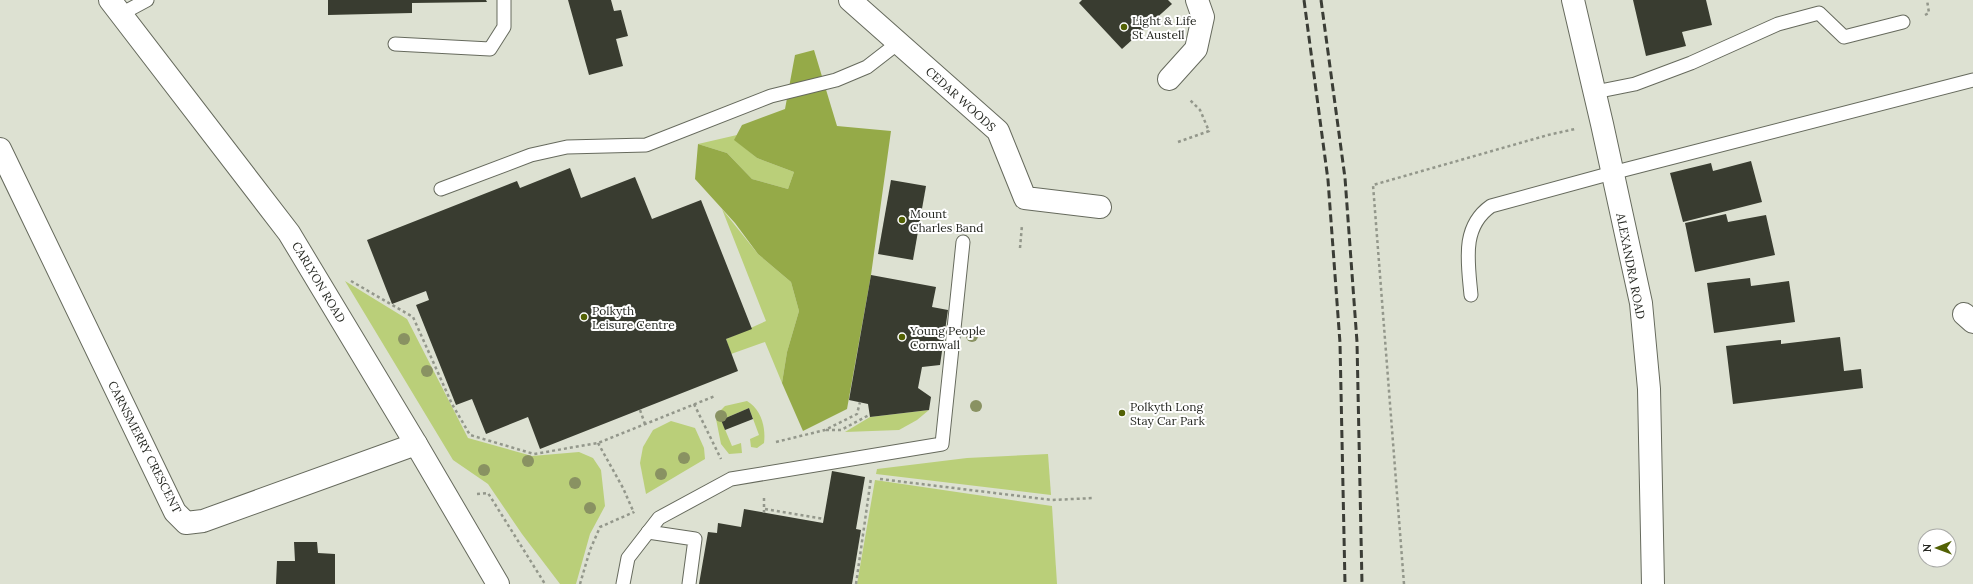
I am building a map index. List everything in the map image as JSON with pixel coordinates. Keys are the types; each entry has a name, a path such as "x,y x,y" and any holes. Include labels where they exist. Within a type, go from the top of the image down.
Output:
{"street":[{"name":"CEDAR WOODS","path":"850,0 998,131 1025,198 1100,207"},
{"path":"1169,79 1196,49 1203,17 1197,0"},
{"name":"ALEXANDRA ROAD","path":"1573,0 1595,92 1642,311 1649,389 1653,584"},
{"name":"CARLYON ROAD","path":"115,7 289,233 498,584"},
{"name":"CARNSMERRY CRESCENT","path":"0,149 175,512 186,523 203,522 416,444"}],"lane":[{"path":"115,7 147,0"},
{"path":"395,44 490,49 504,27 504,0"},
{"path":"1595,92 1635,84 1691,63 1778,24 1819,13 1844,37 1903,22"},
{"path":"441,188 531,155 568,147 646,145 771,96 836,80 867,67 898,43"},
{"path":"1471,295 1468,255 1471,230 1480,214 1491,206 1612,173 1973,80"},
{"path":"623,584 628,558 659,518 731,479 942,444 963,242"},
{"path":"646,535 695,539 689,584"}],"path":[{"path":"1169,79 1200,110 1209,131 1178,142"},
{"path":"1404,584 1373,185 1548,135 1602,124"},
{"path":"346,278 413,317 452,404 470,435 534,454 598,443 715,396"},
{"path":"776,442 825,430 857,414 860,402"},
{"path":"694,404 731,479"},
{"path":"640,410 644,424"},
{"path":"825,430 841,430 869,415"},
{"path":"598,443 624,488 646,535"},
{"path":"856,584 871,478 876,455"},
{"path":"871,478 1052,500 1094,498"},
{"path":"447,497 488,493 546,584"},
{"path":"764,513 765,509 824,519"},
{"path":"580,584 590,550 600,527 634,512"}],"green space":[{"path":"814,50 837,126 891,131 871,275 847,409 803,431 782,383 787,352 799,311 791,282 758,254 735,223 695,179 698,144 727,153 752,179 788,189 794,172 757,158 734,140 742,125 785,109 795,55"},
{"path":"737,135 735,140 757,158 794,172 788,189 752,179 727,153 698,144"},
{"path":"722,209 758,254 791,282 799,311 787,352 782,383 765,342 731,354 726,339 766,321"},
{"path":"345,281 407,319 468,438 532,456 579,452 593,458 601,470 605,506 590,534 576,584 560,584 522,534 488,484 453,460"},
{"path":"747,401 752,404 762,419 764,443 757,448 751,447 750,439 759,435 749,408 721,420 732,446 741,443 742,453 729,454 721,444 716,419 720,411 725,406"},
{"path":"929,410 917,420 899,430 845,432 870,417"},
{"path":"671,421 695,428 704,448 705,459 646,494 640,463 643,447 653,430"},
{"path":"1048,454 1051,495 876,474 877,469 967,458"},
{"path":"875,480 1052,506 1057,584 857,584"}],"building":[{"path":"328,0 486,0 487,2 412,3 412,13 328,15"},
{"path":"568,0 611,0 614,11 621,10 628,36 616,39 623,66 589,75"},
{"name":"Light & Life St Austell","path":"1082,0 1168,0 1172,4 1122,49 1079,3"},
{"path":"1633,0 1706,0 1712,25 1682,32 1686,46 1646,56"},
{"path":"1751,161 1762,202 1683,222 1670,173 1711,163 1713,171"},
{"name":"Polkyth Leisure Centre","path":"570,168 581,198 635,177 652,219 701,200 752,329 726,339 738,371 540,449 528,417 486,434 472,399 456,405 416,305 429,300 426,291 392,304 367,240 517,181 520,188"},
{"name":"Mount Charles Band","path":"891,180 926,186 913,260 878,254"},
{"path":"1726,214 1728,222 1766,215 1775,255 1695,272 1685,223"},
{"name":"Young People Cornwall","path":"871,275 936,287 932,307 948,310 940,365 922,367 918,388 931,397 929,410 870,417 868,404 849,400"},
{"path":"1750,278 1751,286 1789,281 1795,322 1714,333 1707,283"},
{"path":"1840,337 1844,371 1861,369 1863,388 1733,404 1726,346 1781,340 1781,344"},
{"path":"749,408 753,419 725,430 721,420"},
{"path":"832,471 865,477 856,529 861,530 852,584 699,584 708,532 717,533 718,523 741,527 744,509 823,523"},
{"path":"294,542 317,542 318,553 335,554 335,584 276,584 277,561 295,561"}],"railway":[{"path":"1304,0 1328,180 1340,343 1345,584"},
{"path":"1321,0 1345,178 1357,342 1362,584"}],"place":[{"name":"Light & Life St Austell","path":"1124,27"},
{"name":"Mount Charles Band","path":"902,220"},
{"name":"Polkyth Leisure Centre","path":"584,317"},
{"name":"Young People Cornwall","path":"902,337"},
{"name":"Polkyth Long Stay Car Park","path":"1122,413"}]}
